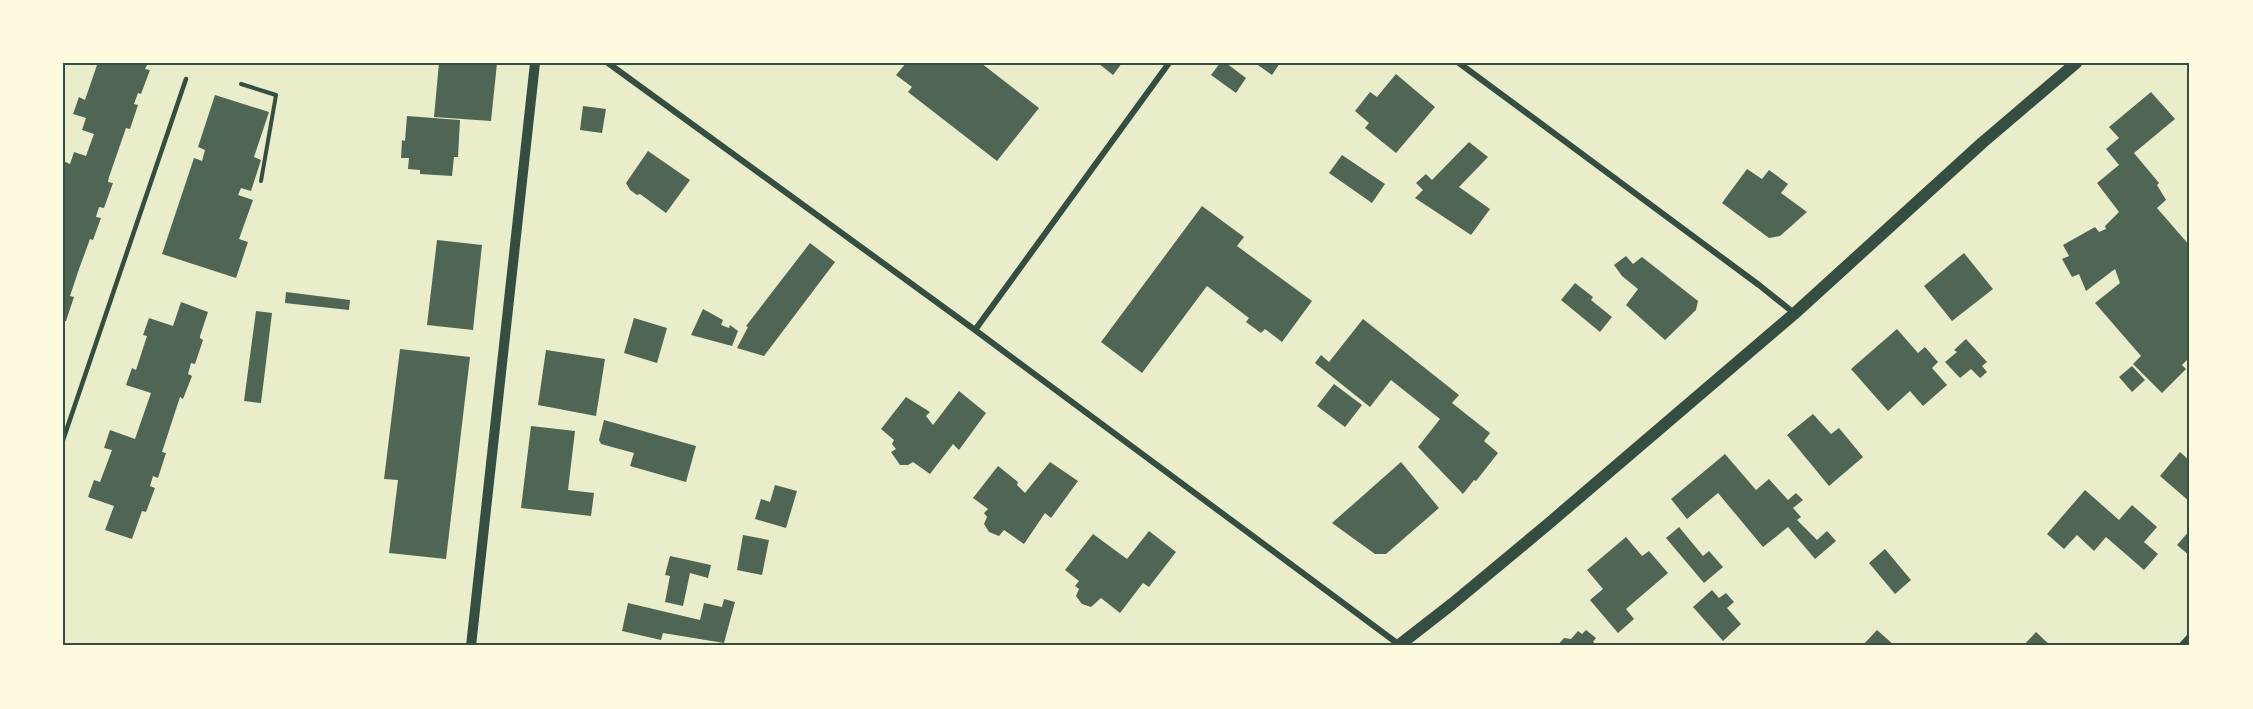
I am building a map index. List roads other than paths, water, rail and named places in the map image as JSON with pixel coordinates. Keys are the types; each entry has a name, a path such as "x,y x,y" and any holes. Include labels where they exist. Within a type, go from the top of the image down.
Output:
{"main road":[{"path":"1400,646 1547,525 1794,314 1982,143 2076,63"}],"street":[{"path":"471,646 535,63"},
{"path":"608,63 975,330 1400,646"},
{"path":"975,330 1169,63"},
{"path":"1459,63 1759,285 1794,314"},
{"path":"2181,646 2190,636"}],"lane":[{"path":"63,440 186,79"}]}
